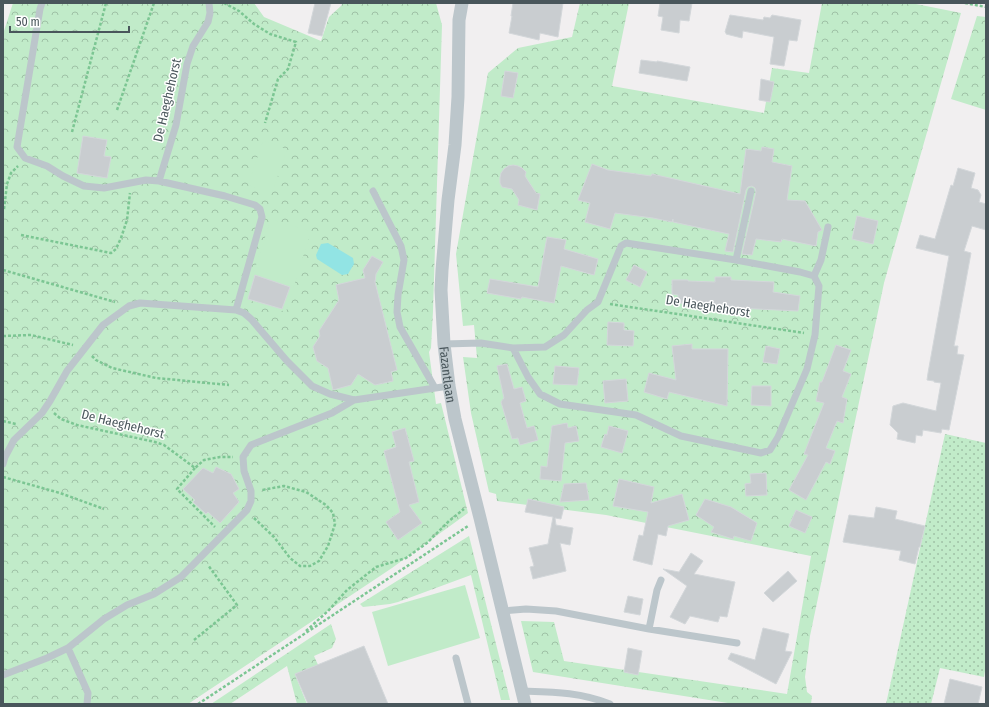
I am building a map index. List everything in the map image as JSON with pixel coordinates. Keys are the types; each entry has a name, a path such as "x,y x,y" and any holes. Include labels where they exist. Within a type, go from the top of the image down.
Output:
{"street":[{"name":"Fazantlaan","path":"453,3 459,38"},
{"name":"Fazantlaan","path":"462,3 459,20 458,97 455,145 448,200 442,270 444,344 455,419 525,704"}],"lane":[{"path":"42,3 17,147 26,158 47,166 84,186 104,188 146,180 159,181 224,196 255,205 260,209 262,217 236,310"},
{"name":"De Haeghehorst","path":"159,181 176,125 186,64 194,46 208,22 210,13 209,3"},
{"path":"373,191 401,246 404,260 398,295 397,312 400,327 435,388"},
{"path":"736,260 751,191"},
{"path":"814,276 821,260 828,227"},
{"path":"444,344 481,342 513,348 545,347 564,336 587,310 598,302 621,246 626,243 736,260 800,272 814,276 819,286 815,335 807,369 778,437 770,450 761,454 681,436 636,416 560,404 540,394 528,377 513,348"},
{"path":"3,464 14,440 42,413 67,371 84,348 103,325 129,306 140,304 236,310 244,313 251,319 287,361 312,386 330,394 354,400"},
{"path":"3,676 68,648 104,619 127,605 154,594 181,577 247,510 251,501 251,492 244,471 243,457 251,445 332,412 354,400 449,386"},
{"path":"649,629 657,590 662,580"},
{"path":"503,611 526,609 556,611 649,629 737,643"},
{"path":"68,648 88,693 87,704"},
{"path":"456,658 468,704"},
{"path":"522,691 574,694 596,698 610,704"}],"path":[{"path":"72,132 106,3"},
{"path":"117,110 154,3"},
{"path":"224,3 239,11 254,24 270,34 296,42 288,70 278,79 265,123"},
{"path":"965,3 986,7"},
{"path":"4,209 7,184 11,173 26,158"},
{"path":"21,235 111,253 116,249 127,220 132,183"},
{"path":"3,270 129,306"},
{"name":"De Haeghehorst","path":"598,302 815,335"},
{"path":"3,336 32,335 84,348 96,360 112,368 156,378 228,385"},
{"name":"De Haeghehorst","path":"50,401 53,412 61,419 77,425 164,445 195,468"},
{"path":"223,534 177,489 204,460 220,457 243,457"},
{"path":"3,478 60,493 104,508"},
{"path":"247,510 274,537 290,558 300,566 310,566 319,561 328,546 335,524 333,513 326,505 306,492 284,486 251,492"},
{"path":"301,636 347,590 376,567 406,558 426,543 449,521 476,501"},
{"path":"198,704 480,518"},
{"path":"194,640 237,605 202,557"}],"green space":[{"path":"13,3 254,3 264,17 321,41 329,17 342,5 341,3 436,3 442,25 433,311 431,348 429,352 436,404 441,403 468,513 392,568 188,704 3,704 3,34"},
{"path":"580,3 629,3 612,86 764,113 772,68 809,73 822,3 911,3 961,13 884,283 810,636 805,677 807,692 812,696 811,704 734,704 533,672 521,621 554,622 564,661 787,694 811,556 606,515 497,501 496,494 489,492 471,413 463,357 477,358 474,325 463,326 456,254 488,73 518,48 572,37"},
{"path":"977,16 986,17 986,110 951,99"},
{"path":"263,141 287,149 272,193 248,185"},
{"path":"271,219 311,231 286,312 245,299"},
{"path":"945,434 986,443 986,665 984,677 940,668 931,704 886,704"},
{"path":"469,536 510,700 501,700 471,575 398,602 363,607 360,604"},
{"path":"465,585 480,638 388,666 372,612"},
{"path":"331,624 336,639 332,648 314,656 319,667 296,677 307,704 297,704 287,666 230,704 211,704"}],"water":[{"path":"328,243 353,258 354,264 348,274 342,275 317,259 316,255 321,244"}],"building":[{"path":"315,3 331,3 322,36 308,33"},
{"path":"513,3 563,3 558,37 540,33 539,40 509,33"},
{"path":"660,3 692,3 689,21 680,20 679,33 661,30 663,17 658,16"},
{"path":"730,15 763,20 764,17 770,18 772,15 801,20 797,41 789,40 784,66 770,64 774,37 743,31 742,38 726,34 725,32"},
{"path":"641,60 657,61 690,67 687,81 639,73"},
{"path":"505,71 518,73 513,98 501,96"},
{"path":"761,79 774,82 770,102 759,100"},
{"path":"83,136 107,140 104,156 111,157 107,178 77,173"},
{"path":"762,147 774,149 772,162 792,166 787,200 805,201 822,230 818,232 816,246 782,239 781,242 756,239 752,255 742,254 756,192 755,188 752,186 748,187 746,190 733,252 725,251 729,234 673,222 673,219 672,222 615,213 610,229 585,222 590,203 578,200 592,164 608,170 651,176 652,174 740,194 746,149 761,151"},
{"path":"513,165 522,168 526,172 525,176 536,193 540,194 537,210 518,205 519,200 512,189 502,187 500,183 501,173 508,166"},
{"path":"958,168 975,173 971,188 978,190 981,195 979,202 986,204 986,230 972,226 964,251 971,253 954,346 958,346 957,354 964,355 949,430 942,429 941,433 923,430 922,436 916,435 915,443 897,439 898,433 890,425 893,406 903,403 936,411 941,383 927,380 949,256 916,248 920,235 935,239 951,185 953,186"},
{"path":"857,216 878,221 873,244 852,239"},
{"path":"547,237 566,240 564,249 598,259 594,275 561,266 554,303 522,297 521,299 487,293 490,279 538,287"},
{"path":"372,256 383,262 376,274 375,282 397,370 391,372 393,381 375,385 358,374 351,385 333,390 328,368 317,361 313,347 320,336 319,331 339,300 336,285 365,278 363,270"},
{"path":"634,265 647,272 640,287 626,280"},
{"path":"255,275 290,287 282,309 248,299"},
{"path":"715,277 731,277 731,280 774,282 773,292 800,296 798,311 702,308 702,304 678,303 678,295 672,294 672,280 715,282"},
{"path":"608,322 624,323 624,330 634,331 633,346 607,345"},
{"path":"692,344 692,349 728,349 727,406 669,392 667,399 644,392 649,373 676,380 672,346"},
{"path":"836,345 851,350 843,371 851,374 842,397 847,399 843,423 837,421 826,448 835,451 830,464 826,462 806,500 789,490 808,455 804,454 824,403 816,401 820,382 822,382"},
{"path":"766,346 780,349 777,364 763,362"},
{"path":"507,364 514,389 522,387 526,401 520,403 527,428 534,426 538,440 520,445 518,438 512,439 501,402 504,398 497,366"},
{"path":"555,366 579,368 577,385 553,384"},
{"path":"626,379 628,401 605,403 603,381"},
{"path":"752,386 771,386 771,406 751,405"},
{"path":"567,423 568,428 576,426 579,441 565,443 561,481 540,479 541,466 547,467 552,426"},
{"path":"609,426 628,431 622,453 601,447 605,434 607,435"},
{"path":"405,428 414,461 409,462 419,502 409,505 422,523 398,540 386,522 400,512 384,451 396,447 392,432"},
{"path":"216,467 231,474 239,489 233,493 239,502 220,523 208,512 206,514 193,502 195,500 183,489 203,468 213,473"},
{"path":"766,473 767,495 746,496 745,484 751,483 750,474"},
{"path":"619,479 654,487 651,503 682,494 689,520 668,526 666,536 658,534 652,565 633,560 639,535 643,536 648,512 613,506"},
{"path":"586,483 589,500 560,502 564,484"},
{"path":"528,499 564,507 561,519 555,518 556,525 573,528 570,545 560,543 566,571 533,579 530,567 534,566 529,548 548,544 553,517 525,512"},
{"path":"705,499 731,507 757,523 751,541 734,536 733,539 711,532 714,527 696,515"},
{"path":"876,507 897,511 895,519 925,526 915,564 899,560 901,551 843,542 849,515 874,518"},
{"path":"796,510 812,517 805,533 789,526"},
{"path":"691,553 703,561 694,574 735,582 727,617 720,616 718,622 690,616 685,624 670,617 687,586 663,569 679,572"},
{"path":"788,571 797,581 773,602 764,593"},
{"path":"628,596 643,599 640,615 624,612"},
{"path":"763,628 789,634 785,651 792,652 776,684 728,659 731,653 755,660"},
{"path":"364,646 388,704 308,704 295,674"},
{"path":"628,648 642,651 638,675 624,672"},
{"path":"950,679 982,687 978,704 944,704"}]}
